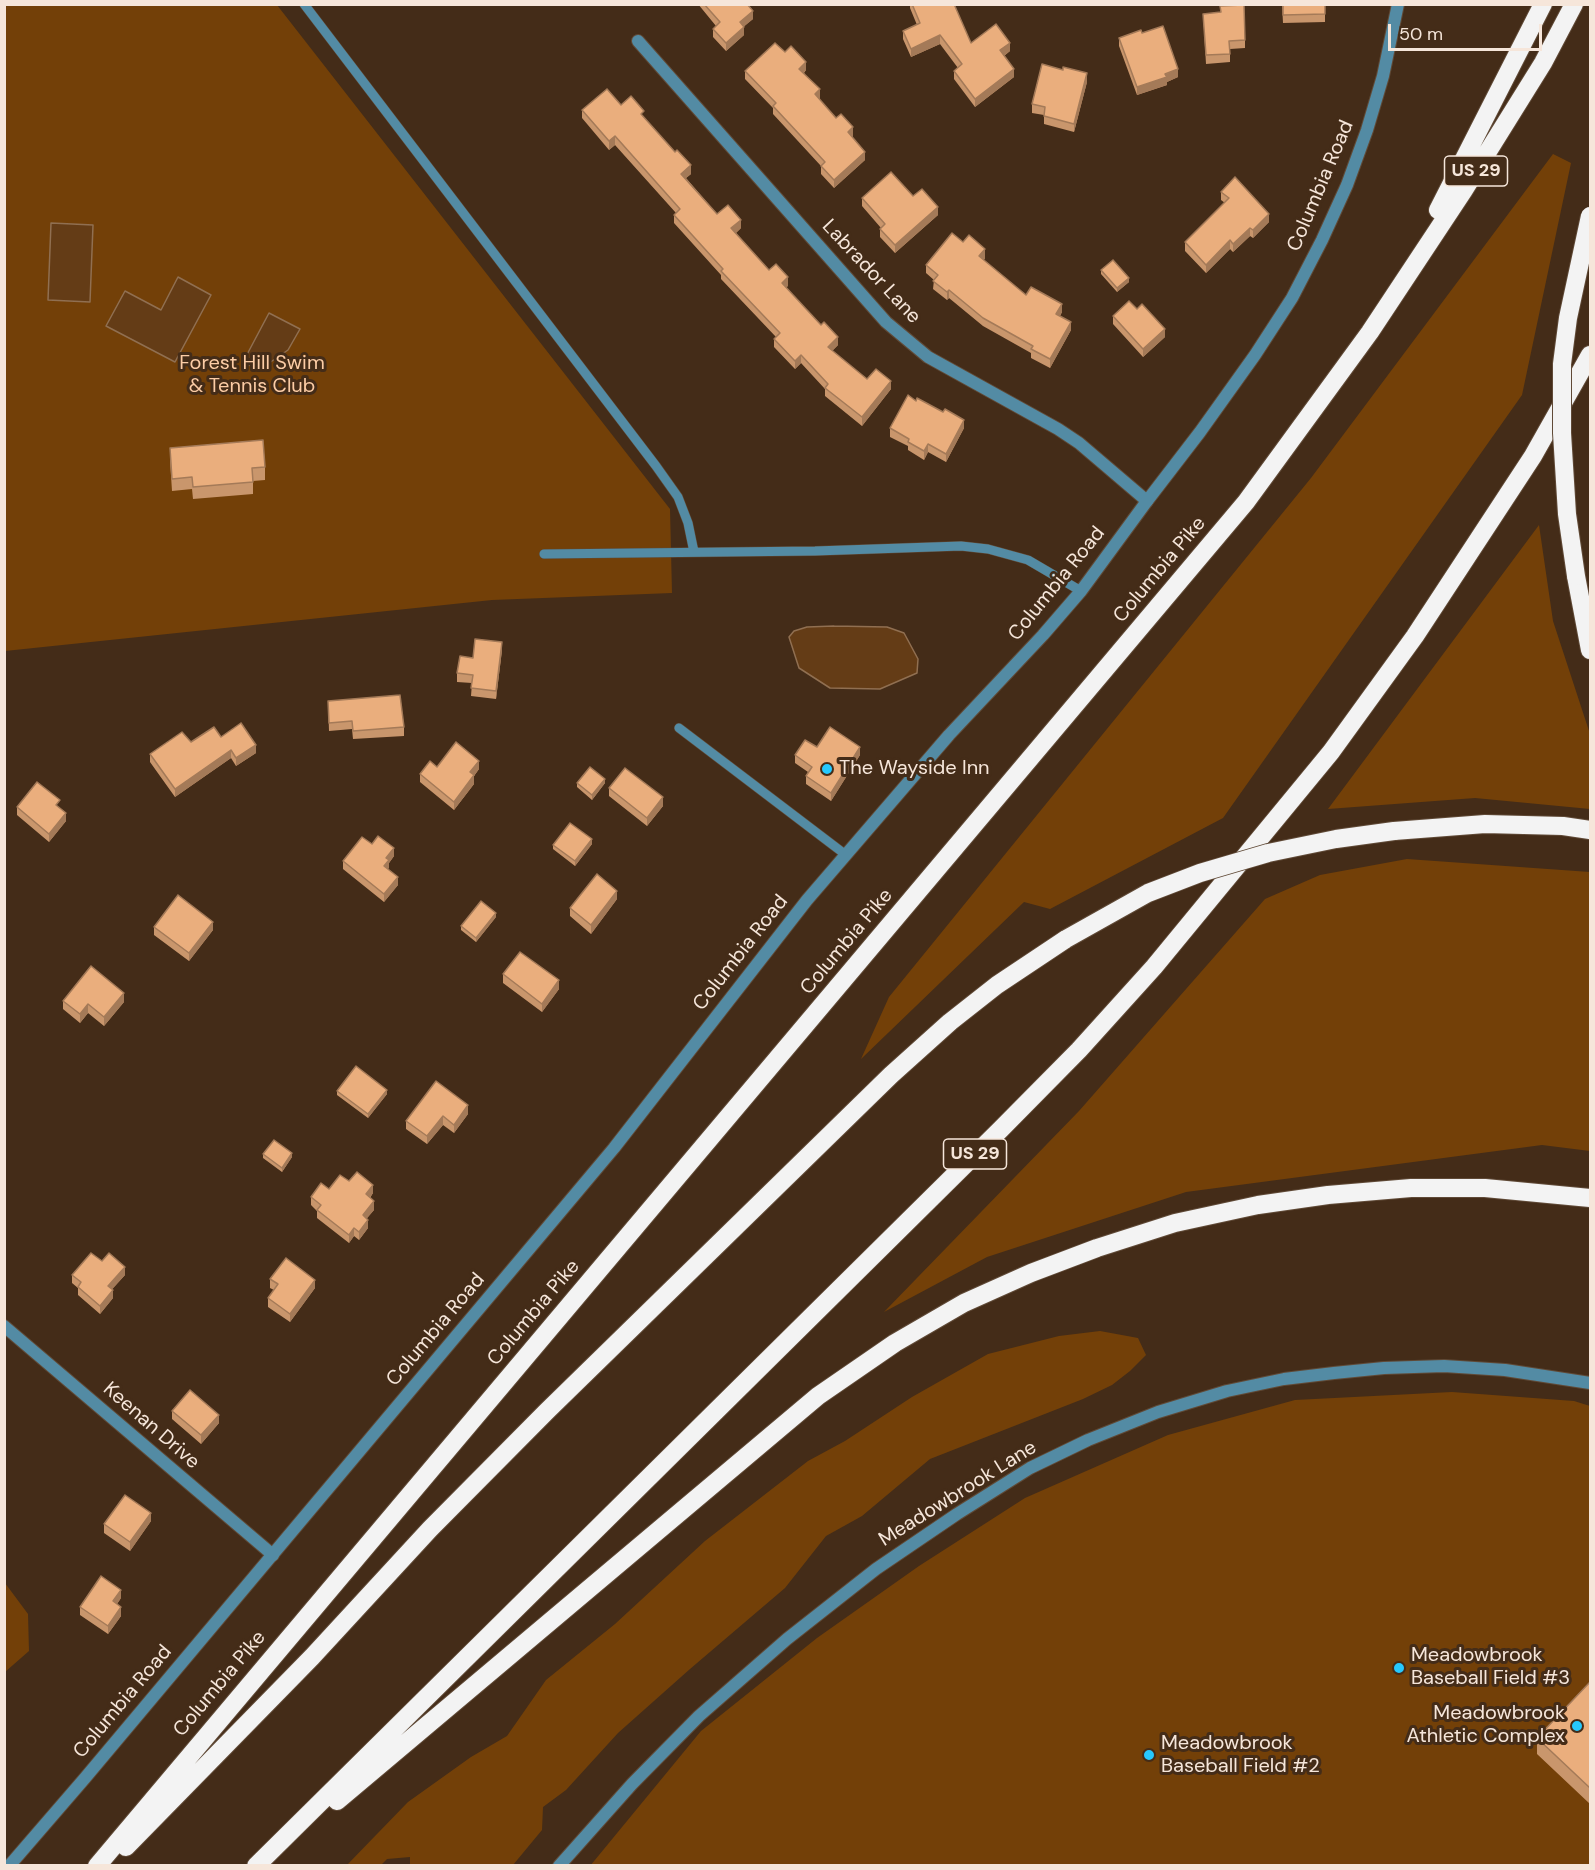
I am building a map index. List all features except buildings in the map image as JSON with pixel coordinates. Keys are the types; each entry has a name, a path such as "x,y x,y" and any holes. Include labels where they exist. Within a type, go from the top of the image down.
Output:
{"highway":[{"path":"1370,333 1457,175 1543,4"},
{"name":"Columbia Pike","path":"97,1866 1238,511 1370,333 1543,63 1574,4"},
{"path":"1590,216 1568,318 1562,364 1562,433 1567,514 1590,650"},
{"name":"US 29","path":"258,1866 1001,1129 1079,1050 1154,967 1331,752 1415,636 1533,456 1590,355"},
{"path":"108,1866 312,1658 430,1529 547,1411 891,1075 950,1022 997,985 1066,939 1148,893 1200,873 1268,853 1336,839 1394,831 1485,824 1563,826 1590,830"},
{"path":"258,1866 818,1396 895,1343 964,1304 1031,1273 1096,1248 1174,1223 1258,1205 1329,1195 1411,1188 1485,1188 1590,1198"}],"street":[{"name":"Columbia Road","path":"9,1866 614,1148 807,900 949,735 1043,635 1080,591 1200,432 1292,298 1322,240 1347,185 1367,130 1383,76 1398,4"},
{"name":"Labrador Lane","path":"638,41 886,322 928,357 1079,443 1146,501"},
{"name":"Keenan Drive","path":"4,1326 273,1555"},
{"name":"Meadowbrook Lane","path":"559,1866 632,1784 699,1716 787,1639 876,1569 957,1514 1030,1468 1088,1440 1158,1412 1227,1391 1284,1379 1334,1373 1384,1368 1444,1366 1505,1370 1590,1383"}],"lane":[{"path":"304,4 656,466 678,497 688,523 694,552"},
{"path":"544,554 815,551 961,546 988,549 1028,560 1080,591"},
{"path":"679,728 846,855"}],"green space":[{"name":"Forest Hill Swim & Tennis Club","path":"4,5 277,5 670,509 672,593 492,600 5,651"},
{"path":"1553,154 1571,163 1522,395 1223,818 1050,909 1024,902 861,1059 889,997 1311,478"},
{"path":"1539,525 1553,621 1590,734 1590,809 1475,798 1328,809"},
{"path":"1407,859 1590,872 1590,1151 1542,1145 1186,1192 987,1257 884,1312 1079,1111 1265,899 1320,875"},
{"path":"1100,1331 1138,1338 1146,1355 1112,1385 1083,1399 930,1459 862,1516 826,1536 785,1588 618,1733 566,1790 543,1807 542,1830 513,1865 410,1865 410,1857 387,1859 381,1865 346,1866 408,1802 471,1757 507,1736 546,1680 615,1624 705,1541 808,1461 845,1441 912,1397 988,1354 1059,1336"},
{"path":"1452,1392 1574,1401 1590,1406 1590,1865 590,1866 701,1731 817,1638 919,1566 1025,1498 1168,1435 1295,1400"},
{"path":"5,1583 28,1614 29,1651 5,1672"}],"shaded area":[{"path":"51,223 93,225 90,302 48,300"},
{"path":"178,277 211,295 175,362 106,326 125,291 161,310"},
{"path":"269,313 300,329 288,350 259,370 243,362"},
{"path":"807,627 887,627 904,633 918,659 917,673 880,689 830,688 799,668 789,637 794,631"}],"place":[{"name":"The Wayside Inn","path":"827,769"},
{"name":"Meadowbrook Baseball Field #3","path":"1399,1668"},
{"name":"Meadowbrook Athletic Complex","path":"1577,1726"},
{"name":"Meadowbrook Baseball Field #2","path":"1149,1755"}]}
